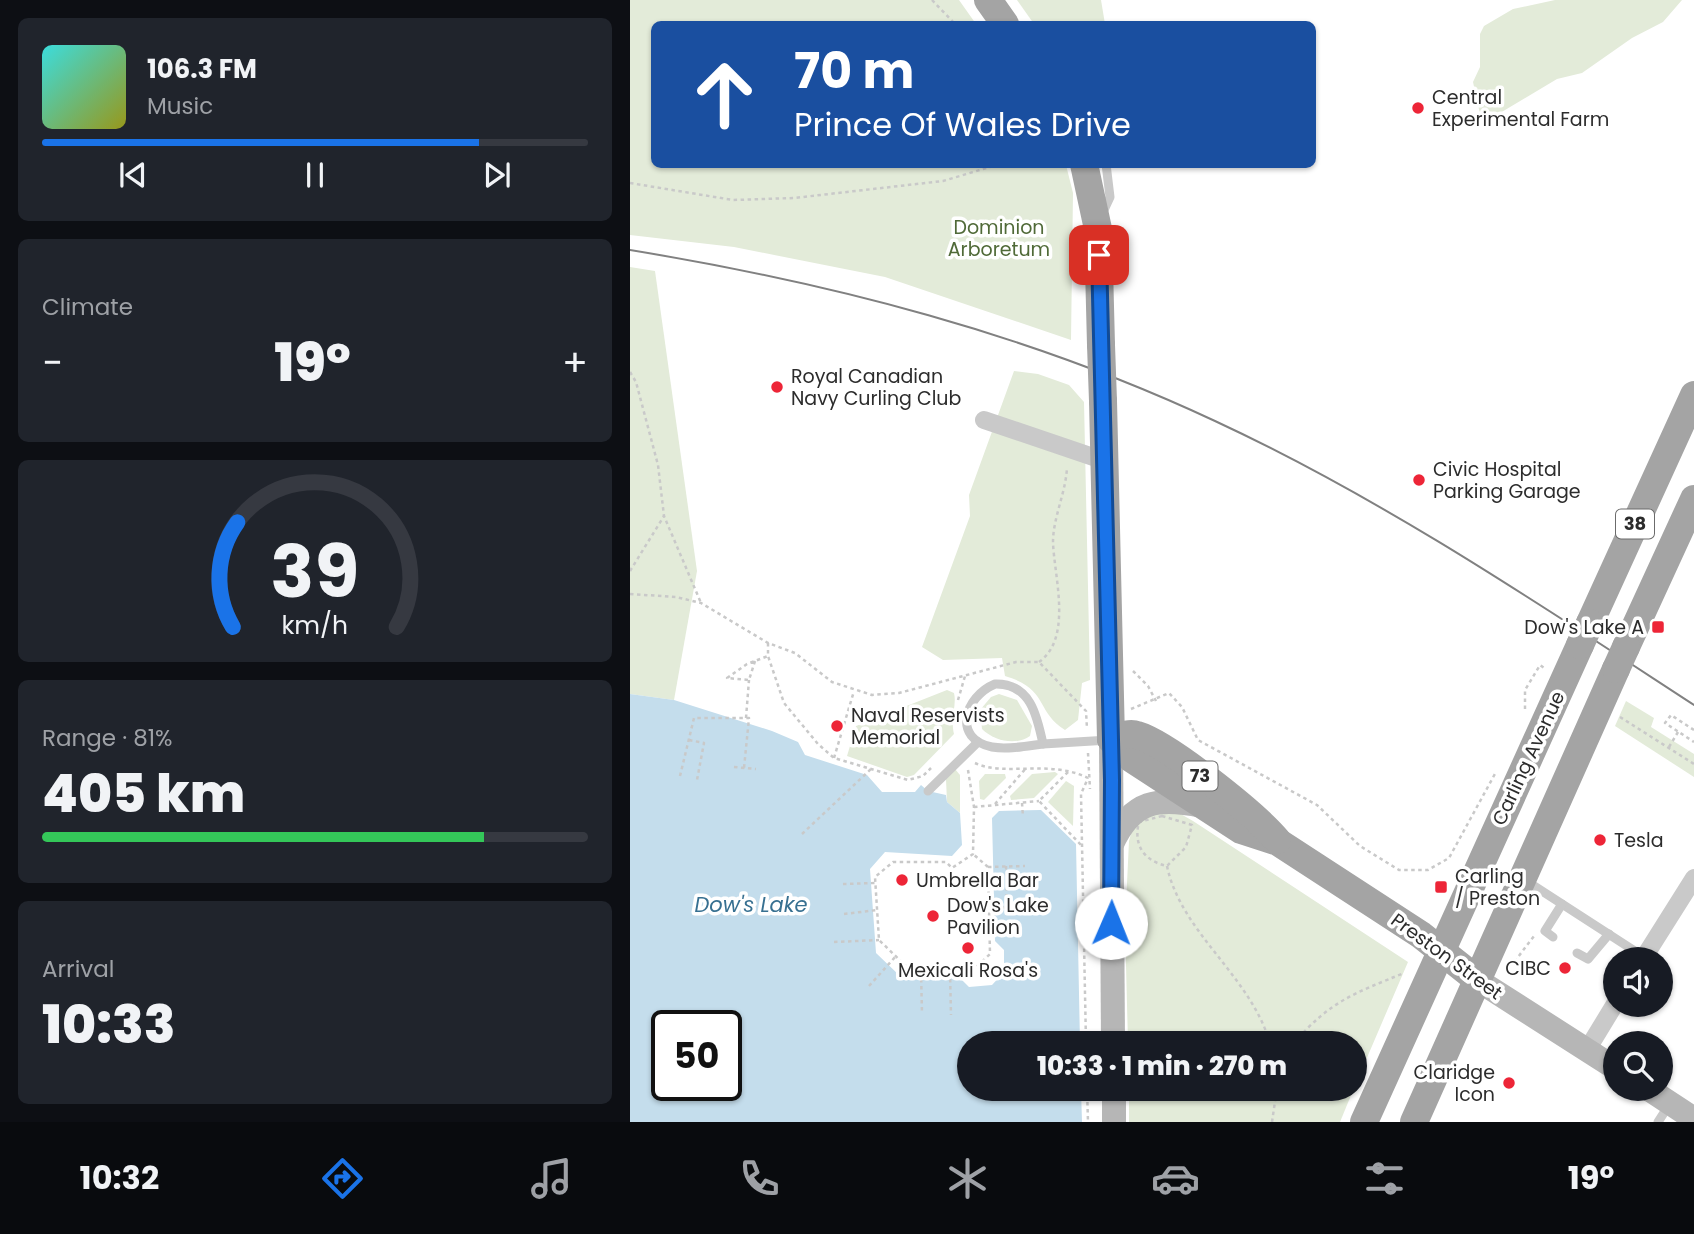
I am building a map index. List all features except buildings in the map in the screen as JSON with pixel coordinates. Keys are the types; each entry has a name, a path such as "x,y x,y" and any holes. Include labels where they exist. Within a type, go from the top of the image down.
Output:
{"main road":[{"path":"988,0 1003,21"},
{"path":"1085,168 1097,223 1105,461 1099,741 1111,845 1113,1031"},
{"name":"Carling Avenue","path":"1364,1122 1586,634 1687,427 1694,395"},
{"name":"38","path":"1415,1122 1694,499"},
{"name":"Preston Street","path":"1099,741 1134,733 1154,742 1253,813 1278,842"},
{"name":"Preston Street","path":"1099,741 1132,759 1241,830 1278,842 1441,948 1479,981 1603,1060"},
{"path":"1111,845 1124,824 1145,805 1163,800 1204,806"},
{"path":"1114,1101 1114,1122"},
{"path":"1664,1113 1694,1119"}],"street":[{"path":"984,420 1068,446 1105,461"},
{"path":"1651,947 1694,878"},
{"path":"1587,1050 1607,1017"}],"lane":[{"path":"1097,223 1110,197 1106,168"},
{"path":"1043,744 1030,701 1007,684 985,688 970,703 966,712 967,724 978,742 993,747 1099,741"},
{"path":"928,791 978,742"},
{"path":"1525,880 1628,947"},
{"path":"1553,937 1545,931 1562,904"},
{"path":"1577,953 1588,958 1609,934"}],"path":[{"path":"932,0 951,21"},
{"path":"630,183 733,200 793,198 943,181 987,168"},
{"path":"630,372 636,382 658,465 664,516 701,603"},
{"path":"1039,662 1052,648 1057,627 1059,578 1053,540 1063,500 1068,446"},
{"path":"630,571 664,516"},
{"path":"630,594 676,597 701,603 768,643 796,653 832,681 854,690 885,696 1016,662 1039,662 1086,711 1099,741 1081,794 1086,1031"},
{"path":"768,643 768,656 784,703 818,744 834,758 908,780 923,776 933,766"},
{"path":"749,680 727,678 768,656"},
{"path":"744,768 749,718 746,718 749,680 755,661"},
{"path":"1525,711 1525,691 1540,665"},
{"path":"834,758 854,690"},
{"path":"1135,709 1169,693 1182,707 1198,740 1317,805 1360,846 1399,870 1429,870 1449,858 1500,766"},
{"path":"1615,714 1694,764"},
{"path":"1694,730 1671,715 1665,723 1694,743"},
{"path":"680,776 694,718 746,718"},
{"path":"1668,747 1678,732"},
{"path":"689,740 704,743 697,780"},
{"path":"965,753 982,766 1069,771 1088,778"},
{"path":"965,753 974,807 973,854"},
{"path":"734,767 756,769"},
{"path":"994,805 1027,767"},
{"path":"802,834 871,769"},
{"path":"974,807 1040,801 1069,771"},
{"path":"1040,801 1082,845"},
{"path":"1022,803 1023,817"},
{"path":"1162,816 1192,825 1186,847 1167,866 1146,857 1140,849 1137,832 1139,822 1162,816"},
{"path":"973,854 988,867 1025,866"},
{"path":"973,854 952,868 946,862 893,862 875,877 879,940 912,972 971,972 990,954 988,867"},
{"path":"1006,866 1007,908"},
{"path":"1167,866 1171,883 1186,912 1242,985 1265,1031"},
{"path":"843,884 876,883"},
{"path":"989,908 1030,907"},
{"path":"844,914 877,911"},
{"path":"834,942 879,940"},
{"path":"869,986 896,956"},
{"path":"921,972 922,1013"},
{"path":"950,972 951,1015"},
{"path":"1305,1031 1321,1013 1340,1000 1404,973"},
{"path":"1087,1101 1088,1122"},
{"path":"1272,1122 1275,1101"}],"green space":[{"name":"Dominion Arboretum","path":"630,0 959,0 974,21 651,21 651,168 1067,168 1073,193 1071,340 885,277 734,247 630,235"},
{"path":"1017,0 1101,0 1104,21 1032,21"},
{"path":"1555,0 1682,0 1663,22 1632,38 1582,73 1557,79 1495,116 1480,114 1473,82 1480,67 1480,34 1484,26 1513,9"},
{"path":"630,267 655,271 697,571 674,700 630,694"},
{"path":"1014,371 1038,374 1069,385 1084,402 1090,680 1082,683 1078,720 1065,730 1049,715 1029,687 1005,676 1002,658 943,660 922,647 970,516 969,495"},
{"path":"947,690 954,693 954,734 914,775 907,777 847,756 856,726"},
{"path":"999,694 1017,700 1032,726 1030,736 1018,741 1005,741 982,729 980,710 991,697"},
{"path":"1626,701 1654,718 1651,727 1694,754 1694,777 1615,726"},
{"path":"955,769 960,775 960,813 947,802 946,779"},
{"path":"985,774 1005,774 1006,778 984,800 980,799 979,781"},
{"path":"1032,774 1058,774 1034,798 1011,800 1010,796"},
{"path":"1066,781 1074,786 1073,826 1048,802"},
{"path":"1148,813 1179,813 1408,962 1367,1058 1367,1031 1128,1031 1125,926 1129,841 1132,830"},
{"path":"1129,1101 1349,1101 1340,1122 1129,1122"}],"water":[{"name":"Dow's Lake","path":"630,694 674,700 772,731 798,742 805,755 867,775 882,792 915,792 921,785 928,791 946,795 947,802 960,813 962,845 952,856 885,852 870,869 876,953 900,976 959,977 969,987 992,985 1004,972 1004,950 995,941 992,818 999,811 1041,810 1076,844 1080,1031 957,1031 957,1101 1081,1101 1082,1122 630,1122"}],"tram line":[{"path":"630,250 780,278 928,315 1002,337 1145,390 1277,451 1339,484 1519,591 1694,705"}],"place":[{"name":"Central Experimental Farm","path":"1418,108"},
{"name":"Royal Canadian Navy Curling Club","path":"777,387"},
{"name":"Civic Hospital Parking Garage","path":"1419,480"},
{"name":"Dow's Lake A","path":"1658,627"},
{"name":"Naval Reservists Memorial","path":"837,726"},
{"name":"Tesla","path":"1600,840"},
{"name":"Umbrella Bar","path":"902,880"},
{"name":"Carling / Preston","path":"1441,887"},
{"name":"Dow's Lake Pavilion","path":"933,916"},
{"name":"Mexicali Rosa's","path":"968,948"},
{"name":"CIBC","path":"1565,968"},
{"name":"Claridge Icon","path":"1509,1083"}],"route":[{"path":"1099,255 1112,780 1111,923"}]}
